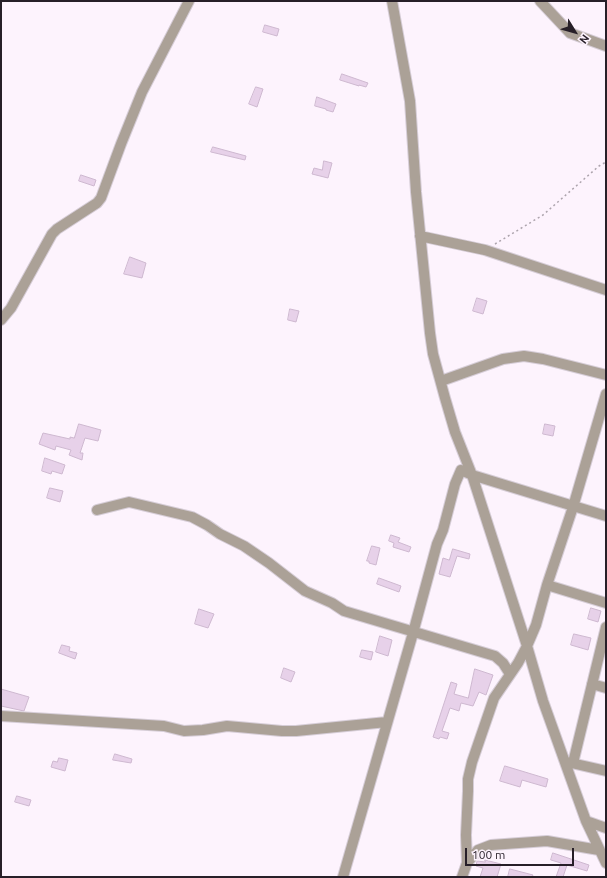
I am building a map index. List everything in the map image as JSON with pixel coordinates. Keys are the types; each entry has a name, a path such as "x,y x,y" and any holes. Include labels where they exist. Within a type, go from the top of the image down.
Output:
{"street":[{"path":"1,320 10,308 52,234 57,229 97,203 101,198 142,92 189,1"},
{"path":"392,1 410,101 420,236 430,333 441,381 456,432 472,475 527,646 543,701 569,762 586,821 606,863"},
{"path":"540,1 570,33 606,46"},
{"path":"420,236 485,250 606,290"},
{"path":"441,381 503,359 524,356 543,359 606,375"},
{"path":"467,863 466,835 468,779 480,737 494,698 518,663 536,625 606,394"},
{"path":"343,877 437,544 443,530 455,484 461,470 472,475 606,516"},
{"path":"97,510 129,502 192,517 207,524 220,534 244,546 305,591 332,603 344,611 413,633 495,656 503,663 510,674"},
{"path":"547,585 606,603"},
{"path":"569,762 592,684 606,628"},
{"path":"592,684 606,688"},
{"path":"1,716 164,726 184,731 228,726 296,731 387,722"},
{"path":"569,762 606,771"},
{"path":"586,821 606,828"},
{"path":"462,877 467,863 478,850 491,845 547,841 599,850"}],"path":[{"path":"485,250 543,215 599,166 606,162"}],"building":[{"path":"265,25 279,29 277,36 263,32"},
{"path":"342,74 368,83 366,87 340,80"},
{"path":"256,87 263,89 257,107 249,104"},
{"path":"317,97 336,104 333,112 315,106"},
{"path":"213,147 246,156 245,160 211,152"},
{"path":"324,161 332,163 328,178 312,174 314,168 322,170"},
{"path":"81,175 96,180 94,186 79,181"},
{"path":"130,257 146,263 142,278 124,274"},
{"path":"477,298 487,301 483,314 473,311"},
{"path":"290,309 299,311 296,322 288,320"},
{"path":"79,424 101,430 98,441 85,438 80,453 83,453 82,460 69,455 71,450 56,446 55,450 39,444 43,433 70,439 70,437 74,438"},
{"path":"545,424 555,426 553,436 543,434"},
{"path":"45,458 65,465 62,474 52,471 51,474 42,471"},
{"path":"50,488 63,491 60,502 47,498"},
{"path":"391,535 400,538 398,542 411,547 409,552 393,547 394,543 389,541"},
{"path":"372,546 380,548 376,565 367,561"},
{"path":"453,549 470,554 469,559 457,556 450,577 439,574 443,558 449,560"},
{"path":"379,578 401,586 399,592 377,584"},
{"path":"591,608 601,611 598,622 588,619"},
{"path":"199,609 214,614 208,628 195,624"},
{"path":"574,634 591,638 588,650 571,645"},
{"path":"380,636 392,640 388,656 376,652"},
{"path":"62,645 70,647 69,651 77,653 75,659 59,653"},
{"path":"362,650 373,652 371,660 360,657"},
{"path":"284,668 295,672 291,682 281,678"},
{"path":"475,669 493,675 486,695 479,692 473,706 461,703 459,711 450,708 442,731 449,733 447,739 433,737 451,682 457,684 454,694 468,698"},
{"path":"1,689 29,697 24,711 1,706"},
{"path":"115,754 132,759 131,763 113,760"},
{"path":"59,758 68,760 65,771 51,767 53,761 57,762"},
{"path":"505,766 548,779 546,787 522,780 520,787 500,781"},
{"path":"17,796 31,800 29,806 15,802"},
{"path":"553,853 589,865 587,871 567,865 563,877 556,877 561,863 551,860"},
{"path":"485,860 501,864 497,877 480,877 483,868 476,866 477,861 485,862"},
{"path":"510,869 533,875 532,877 508,877"}]}
